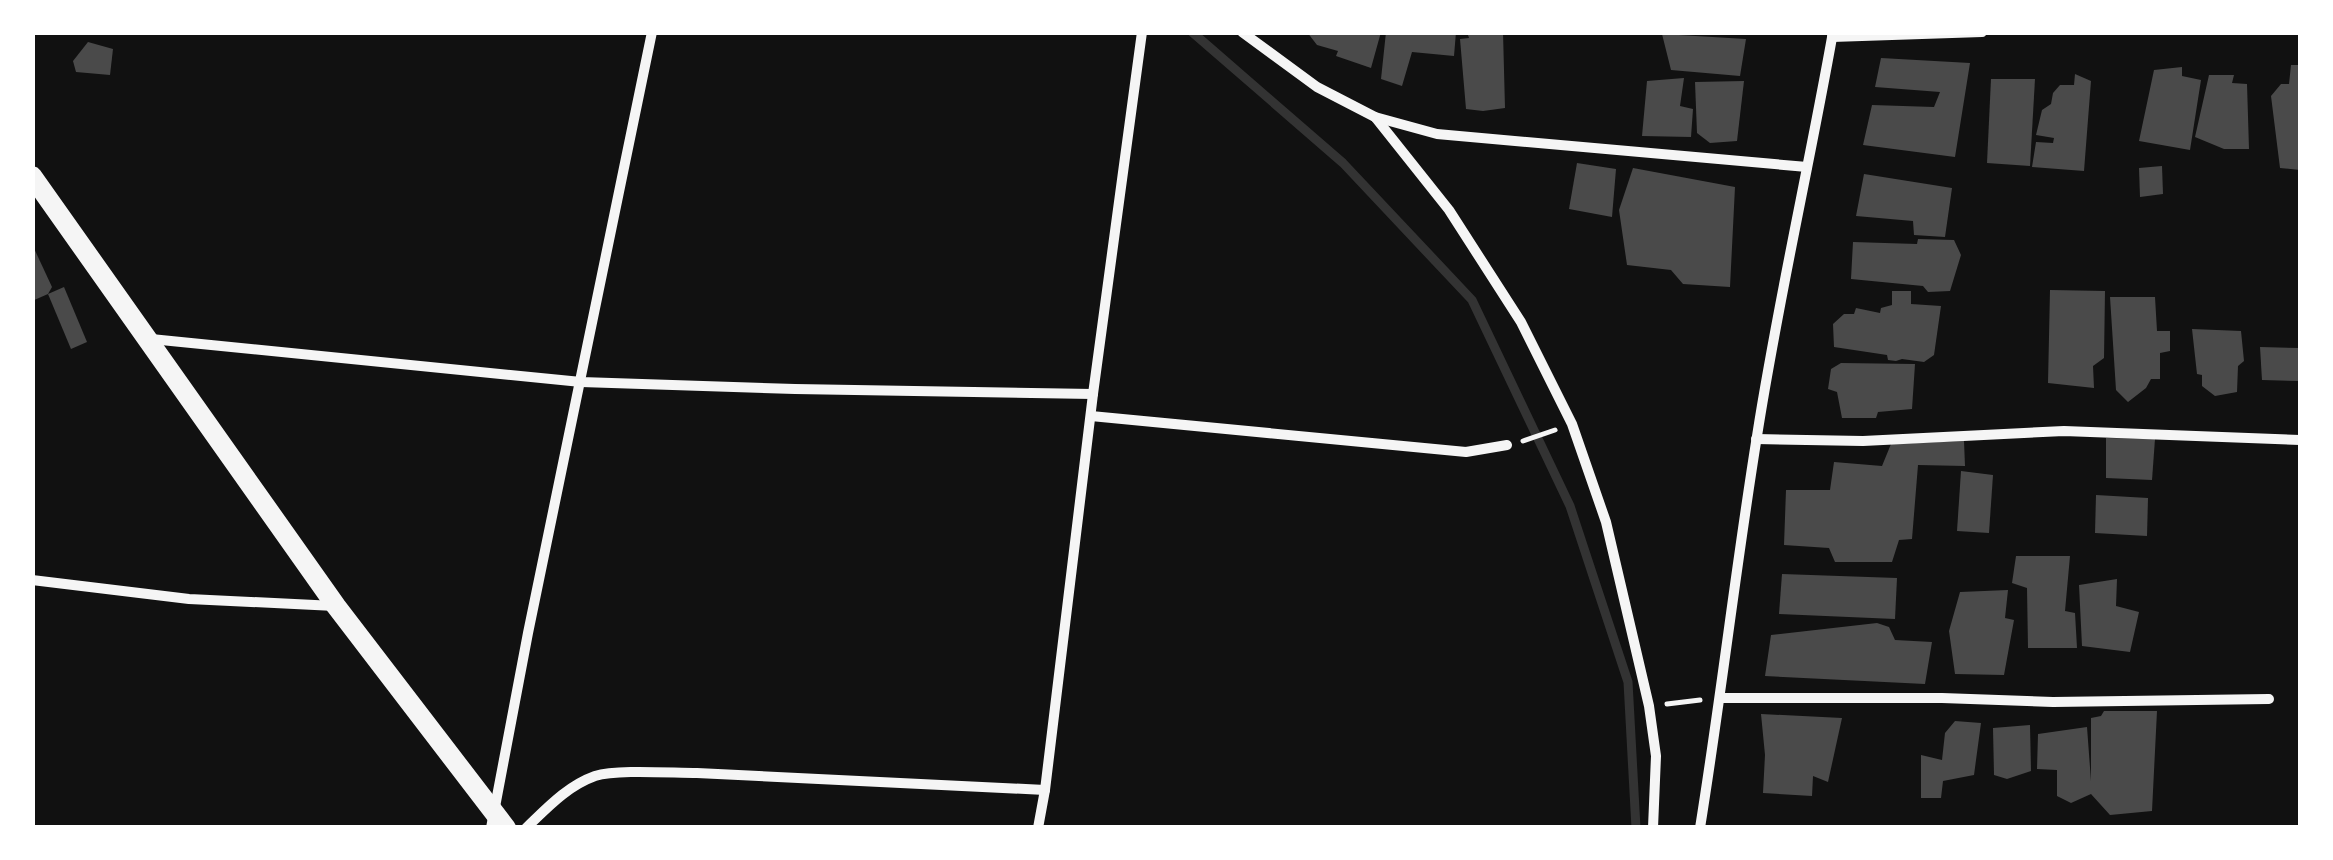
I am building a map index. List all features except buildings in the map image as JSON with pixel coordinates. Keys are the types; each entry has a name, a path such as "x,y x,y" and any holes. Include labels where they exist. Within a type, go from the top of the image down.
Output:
{"highway":[{"path":"32,176 336,606 497,822"}],"street":[{"path":"497,822 528,633 652,32"},
{"path":"1038,828 1142,32"},
{"path":"1242,32 1318,86 1376,116 1436,134 1807,166"},
{"path":"1700,828 1756,439 1832,35 1982,32"},
{"path":"1376,116 1449,210 1522,322 1572,424 1606,522 1649,706 1656,756 1653,828"},
{"path":"148,339 582,382 1093,394"},
{"path":"1092,416 1466,452 1507,445"},
{"path":"1756,439 1863,441 2064,431 2300,440"},
{"path":"32,580 189,599 336,606"},
{"path":"1721,698 2053,702 2269,699"},
{"path":"526,828 561,794 596,776 697,772 1045,790"}],"path":[{"path":"1524,441 1551,431"},
{"path":"1649,706 1721,698"}],"waterway":[{"path":"1192,32 1343,163 1472,300 1570,506 1628,682 1636,828"}]}
